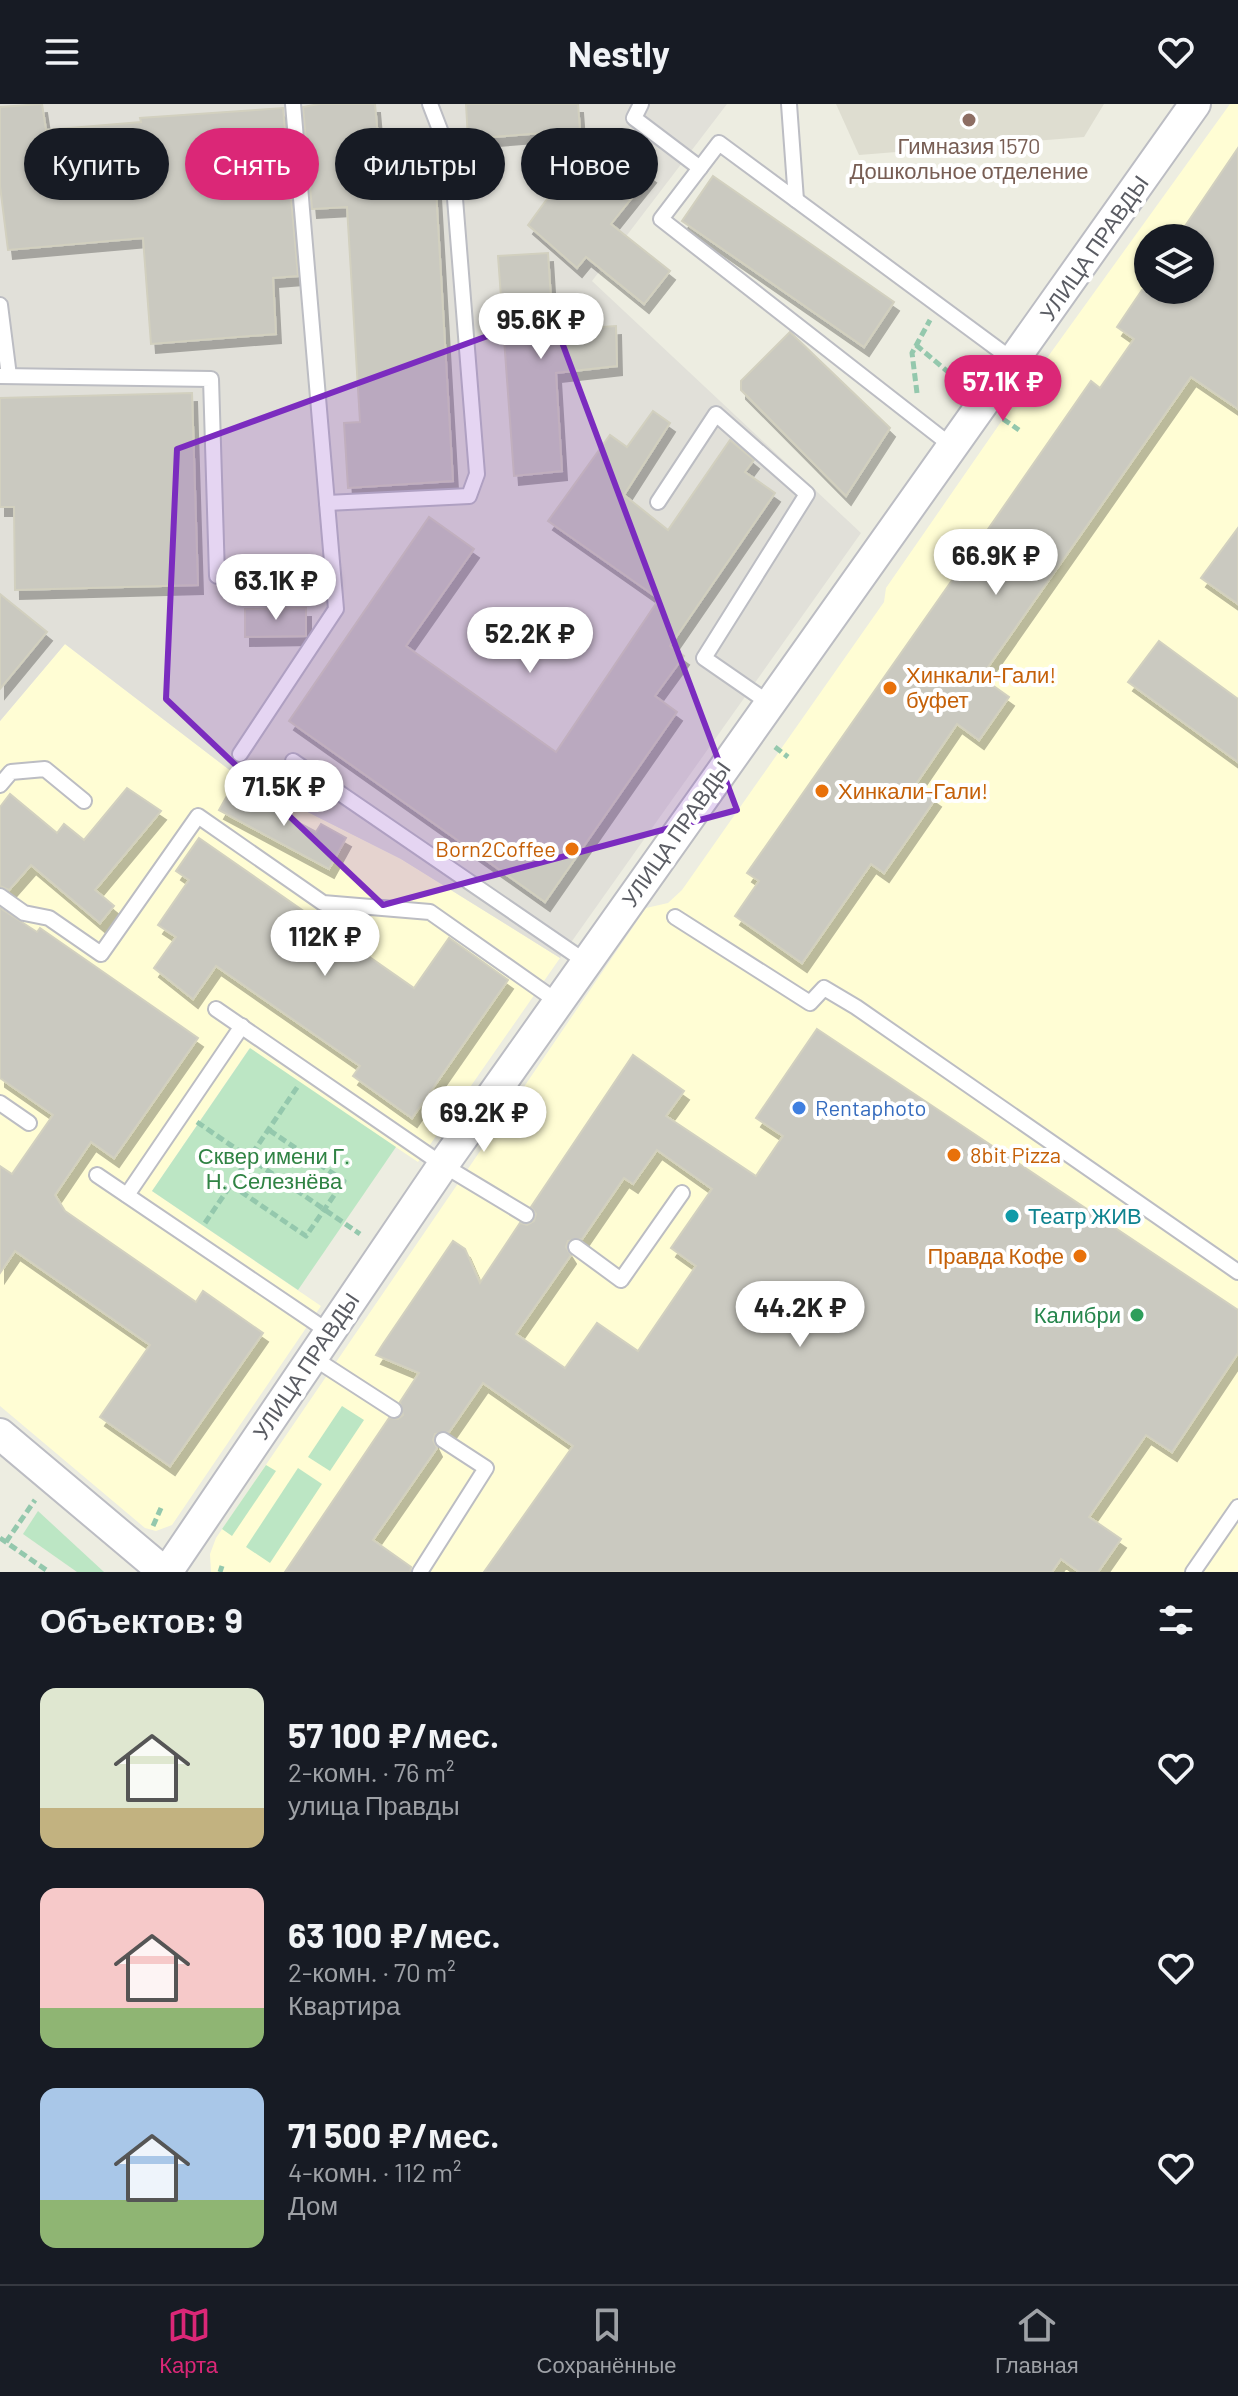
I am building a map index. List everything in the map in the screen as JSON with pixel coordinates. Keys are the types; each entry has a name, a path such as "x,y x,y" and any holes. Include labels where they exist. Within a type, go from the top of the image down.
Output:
{"street":[{"name":"УЛИЦА ПРАВДЫ","path":"166,1572 443,1165 1195,104"},
{"path":"0,1434 166,1572"}],"lane":[{"path":"240,754 336,609 293,104"},
{"path":"327,503 469,496 477,474 452,161 430,104"},
{"path":"641,104 634,118 700,168"},
{"path":"789,104 796,200"},
{"path":"954,447 661,219 719,143 1014,361"},
{"path":"0,305 4,376 211,379 217,576"},
{"path":"658,502 716,414 807,494 704,658 769,703"},
{"path":"293,761 586,962"},
{"path":"0,785 11,772 45,769 84,801"},
{"path":"0,896 24,913 49,918 101,954 198,816 323,903 430,912 558,1002"},
{"path":"675,917 810,1003 824,988 856,1007 1238,1272"},
{"path":"216,1009 443,1165 526,1215"},
{"path":"127,1195 242,1026"},
{"path":"0,1103 29,1123"},
{"path":"97,1175 329,1332"},
{"path":"576,1247 621,1280 682,1193"},
{"path":"312,1357 394,1410"},
{"path":"420,1572 486,1468 443,1440"},
{"path":"1193,1572 1238,1507"}],"path":[{"path":"921,422 912,353 938,305"},
{"path":"916,345 960,389"},
{"path":"1003,419 1019,430"},
{"path":"203,1226 301,1083"},
{"path":"198,1123 360,1234"},
{"path":"231,1185 306,1236 324,1210 344,1181 269,1130"},
{"path":"6,1542 35,1499"},
{"path":"151,1530 161,1508"},
{"path":"0,1538 49,1572"}],"highlighted area":[{"path":"551,313 737,810 383,905 166,699 177,449"}],"shaded area":[{"path":"0,104 727,104 658,194 658,128 521,128 521,200 654,200 592,281 861,533 560,958 401,859 240,778 65,644 0,721"},
{"name":"Гимназия 1570 Дошкольное отделение","path":"836,104 1104,104 1084,137 859,155"},
{"path":"1230,104 1238,104 1238,1572 211,1572 210,1554 216,1538 646,908 668,903 682,890 884,602 886,588 1134,237 1134,304 1214,304 1214,224 1144,224"},
{"path":"65,644 240,778 401,859 560,958 418,1162 249,1049 152,1191 321,1306 172,1525 156,1531 145,1528 0,1406 0,721"}],"green space":[{"name":"Сквер имени Г. Н. Селезнёва","path":"250,1048 396,1147 298,1290 152,1191"},
{"path":"342,1406 364,1420 330,1471 308,1457"},
{"path":"266,1465 276,1471 232,1536 222,1529"},
{"path":"298,1468 322,1484 270,1563 246,1547"},
{"path":"38,1511 104,1572 77,1572 23,1534"}],"building":[{"path":"42,104 46,128 24,128 24,200 169,200 169,128 70,128 141,122 140,118 283,108 285,128 185,128 185,200 291,200 298,276 273,278 276,334 151,344 143,238 8,250 0,186 0,107"},
{"path":"375,104 377,128 335,128 335,200 437,200 453,481 348,488 344,423 360,422 347,207 312,209 311,200 319,200 319,128 305,128 303,107"},
{"path":"466,104 578,104 580,128 521,128 521,135 505,136 505,128 467,128"},
{"path":"1238,148 1238,409 1191,377 981,677 1009,697 979,740 957,724 916,784 936,798 884,873 871,864 802,963 735,916 759,881 747,873 962,566 950,558 965,537 977,545 1091,381 1100,388 1134,339 1117,327 1134,302 1214,304 1214,224 1186,224"},
{"path":"713,176 894,302 864,347 682,221"},
{"path":"546,200 630,200 611,224 670,271 644,304 586,257 577,268 528,225"},
{"path":"548,253 553,330 616,326 617,366 556,373 562,471 514,476 498,256"},
{"path":"790,332 890,428 846,496 741,390 741,381"},
{"path":"192,393 198,585 15,590 14,507 0,507 0,398"},
{"path":"653,411 670,423 624,495 668,530 730,440 754,460 745,472 775,493 670,646 684,656 655,696 677,712 545,902 289,721 429,517 474,549 406,646 556,752 659,599 548,521 610,435 627,447"},
{"path":"1238,528 1238,604 1201,578"},
{"path":"0,594 47,632 0,689"},
{"path":"306,608 306,636 245,637 245,609"},
{"path":"1159,641 1238,699 1238,762 1128,682"},
{"path":"232,787 316,832 321,824 346,838 329,869 219,810"},
{"path":"127,788 161,811 95,890 114,906 100,923 31,865 9,890 0,886 0,807 10,794 57,833 64,824 84,840"},
{"path":"199,838 414,988 449,938 508,980 412,1118 353,1076 360,1066 216,966 193,999 154,968 176,937 158,925 189,880 176,871"},
{"path":"0,908 37,932 40,928 198,1038 114,1158 91,1142 55,1195 65,1211 196,1302 203,1291 263,1333 170,1466 100,1417 150,1345 15,1251 0,1273 0,1166 12,1174 53,1115 0,1078"},
{"path":"817,1029 1238,1310 1238,1353 1172,1452 1146,1435 1089,1517 1121,1539 1098,1572 1079,1572 1061,1559 1052,1572 484,1572 573,1446 483,1383 449,1432 435,1434 433,1440 437,1448 373,1540 411,1567 410,1572 285,1572 389,1418 398,1419 403,1415 400,1402 419,1373 376,1355 383,1344 453,1241 465,1249 480,1283 520,1223 527,1225 534,1221 536,1214 531,1207 633,1055 684,1091 666,1116 756,1176 783,1136 756,1118","holes":["657,1150 712,1189 671,1248 696,1266 638,1351 597,1323 565,1368 516,1334 571,1255 566,1247 568,1241 582,1239 624,1178 633,1184"]}],"place":[{"name":"Гимназия 1570 Дошкольное отделение","path":"969,120"},
{"name":"Хинкали-Гали! буфет","path":"890,688"},
{"name":"Хинкали-Гали!","path":"822,791"},
{"name":"Born2Coffee","path":"572,849"},
{"name":"Rentaphoto","path":"799,1108"},
{"name":"8bit Pizza","path":"954,1155"},
{"name":"Театр ЖИВ","path":"1012,1216"},
{"name":"Правда Кофе","path":"1080,1256"},
{"name":"Калибри","path":"1137,1315"}]}
